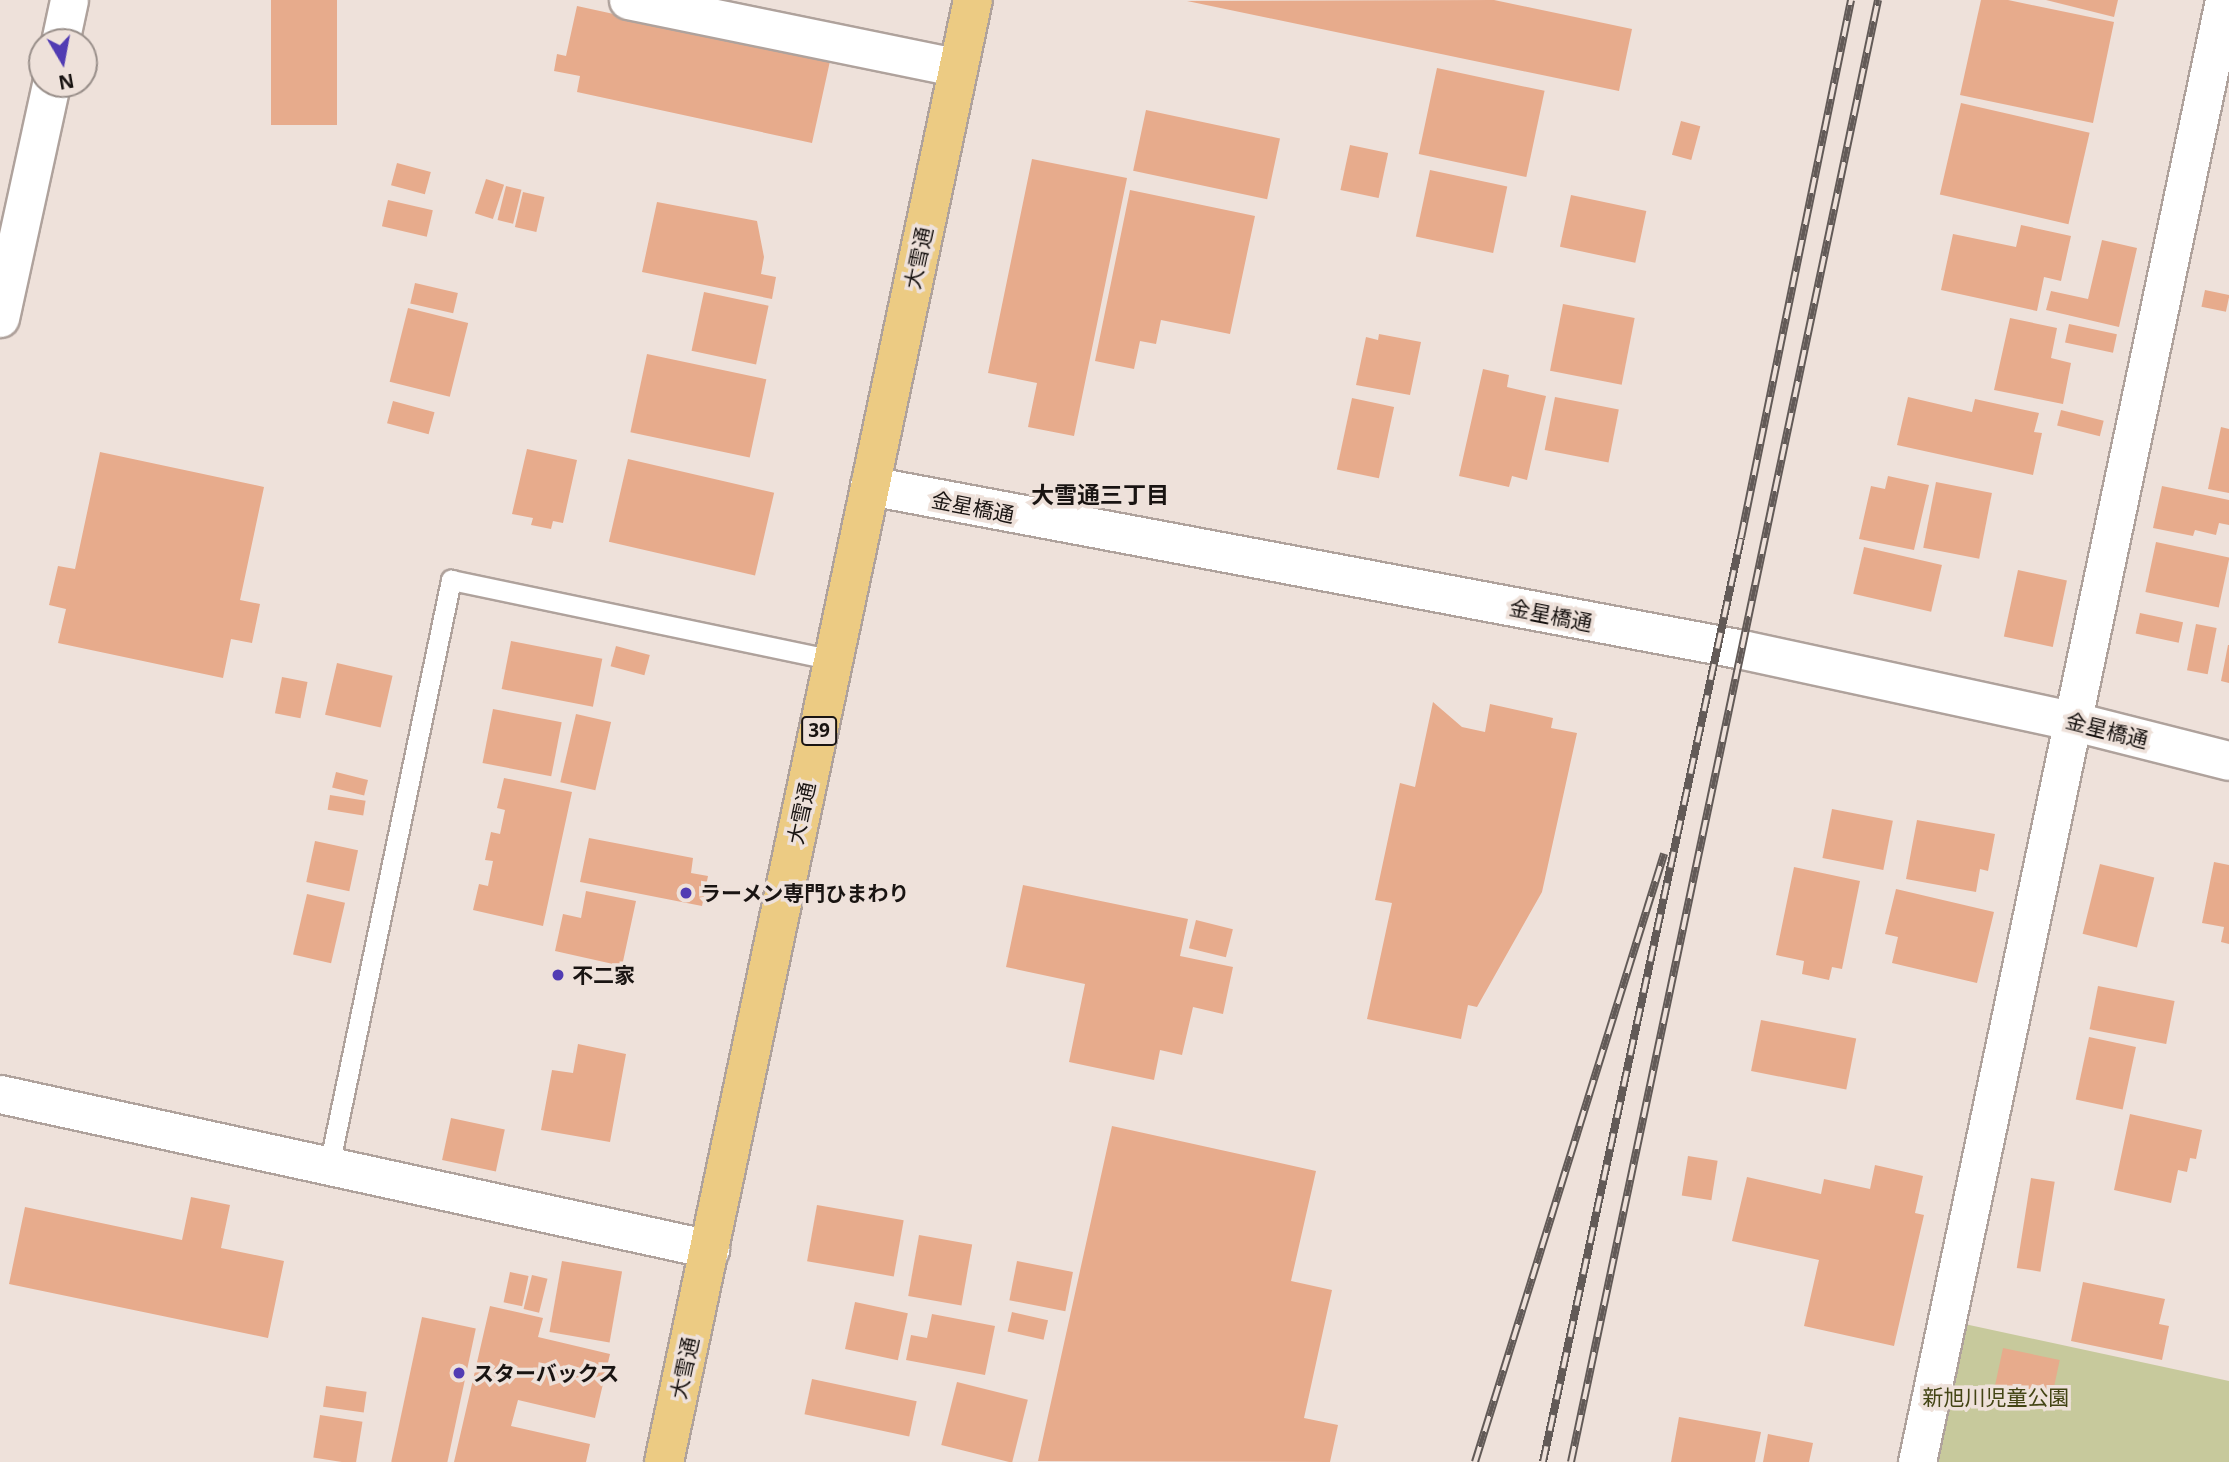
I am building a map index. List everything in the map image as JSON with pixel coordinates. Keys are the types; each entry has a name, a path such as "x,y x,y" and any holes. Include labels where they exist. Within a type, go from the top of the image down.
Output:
{"highway":[{"name":"大雪通","path":"664,1462 973,0"}],"street":[{"path":"63,28 69,0"},
{"path":"628,0 958,68"},
{"path":"1917,1462 2224,0"},
{"path":"0,318 48,98"},
{"name":"金星橋通","path":"870,486 1743,650 2071,721 2229,761"},
{"path":"0,1094 710,1249"}],"lane":[{"path":"329,1166 451,580 834,660"}],"green space":[{"name":"新旭川児童公園","path":"1946,1320 2229,1381 2229,1462 1917,1462"}],"building":[{"path":"271,0 337,0 337,125 271,125"},
{"path":"1494,0 1632,29 1619,91 1187,1"},
{"path":"1981,0 2008,0 2114,22 2093,123 1960,95"},
{"path":"2046,0 2118,0 2114,17"},
{"path":"577,6 830,61 812,143 577,92 580,76 554,71 557,54 566,56"},
{"path":"1437,68 1545,91 1526,177 1419,154"},
{"path":"1961,103 2090,133 2068,224 1940,195"},
{"path":"1146,110 1280,138 1267,199 1133,171"},
{"path":"1681,121 1700,126 1691,160 1672,155"},
{"path":"1350,145 1388,153 1379,198 1340,190"},
{"path":"1032,159 1127,178 1074,436 1028,427 1037,383 988,373"},
{"path":"397,163 431,172 425,194 391,185"},
{"path":"1430,170 1507,186 1493,253 1416,237"},
{"path":"486,179 504,185 493,219 475,213"},
{"path":"506,186 522,190 513,224 498,220"},
{"path":"1130,190 1255,216 1230,334 1161,320 1156,344 1140,341 1134,369 1095,361"},
{"path":"523,192 544,197 536,232 515,227"},
{"path":"1571,195 1646,211 1635,263 1560,247"},
{"path":"388,200 433,210 427,237 382,226"},
{"path":"657,202 757,221 764,257 761,274 776,277 772,299 642,272"},
{"path":"2021,225 2071,236 2061,281 2044,277 2037,311 1941,290 1953,234 2016,247"},
{"path":"2102,240 2137,248 2119,327 2046,310 2051,291 2088,299"},
{"path":"415,283 458,293 453,313 410,303"},
{"path":"2205,290 2229,295 2226,312 2201,307"},
{"path":"704,292 769,306 756,364 692,351"},
{"path":"1563,304 1635,318 1622,385 1550,371"},
{"path":"408,308 468,323 450,397 390,382"},
{"path":"2010,318 2057,328 2051,358 2071,363 2063,404 1994,390"},
{"path":"2069,324 2117,334 2113,353 2065,343"},
{"path":"1379,334 1421,342 1410,395 1356,385 1366,337 1378,340"},
{"path":"647,354 766,379 750,458 630,432"},
{"path":"1483,369 1509,375 1507,387 1546,396 1527,480 1512,476 1509,487 1459,476"},
{"path":"1555,397 1619,409 1609,462 1545,450"},
{"path":"1908,397 1972,412 1975,399 2039,413 2034,432 2042,433 2033,475 1897,445"},
{"path":"1352,398 1394,407 1379,478 1337,469"},
{"path":"393,401 435,412 429,434 387,423"},
{"path":"2061,410 2104,421 2100,436 2057,426"},
{"path":"2221,427 2229,429 2229,493 2208,489"},
{"path":"527,449 577,460 563,523 553,521 551,529 531,525 533,518 512,514"},
{"path":"100,452 264,487 240,600 260,604 252,643 231,639 223,678 58,643 66,609 49,605 58,566 75,569"},
{"path":"628,459 774,493 755,576 609,542"},
{"path":"1888,476 1929,485 1914,550 1859,539 1871,486 1885,489"},
{"path":"1936,482 1992,493 1979,559 1923,548"},
{"path":"2162,486 2229,500 2229,525 2219,523 2216,535 2195,530 2193,536 2153,528"},
{"path":"2156,542 2229,558 2219,607 2145,592"},
{"path":"1864,547 1942,565 1931,612 1853,594"},
{"path":"2018,570 2067,580 2053,647 2004,637"},
{"path":"2140,613 2183,622 2179,643 2136,634"},
{"path":"2196,624 2217,628 2208,674 2187,670"},
{"path":"511,641 602,659 593,707 502,689"},
{"path":"2229,645 2229,683 2221,681"},
{"path":"616,646 650,655 644,675 611,666"},
{"path":"337,663 393,676 381,727 325,715"},
{"path":"282,677 308,682 300,718 275,713"},
{"path":"1433,702 1462,727 1485,732 1490,704 1553,718 1551,728 1577,733 1542,892 1477,1007 1468,1005 1461,1039 1367,1019 1392,903 1375,900 1400,783 1415,787"},
{"path":"493,709 562,722 551,776 483,763"},
{"path":"576,714 611,722 595,790 560,782"},
{"path":"336,772 368,780 364,796 332,788"},
{"path":"504,778 572,792 543,926 473,910 479,884 488,886 493,861 485,860 491,832 500,834 505,810 497,808"},
{"path":"330,795 366,801 363,815 328,810"},
{"path":"1832,809 1893,821 1883,870 1822,858"},
{"path":"1917,820 1995,834 1988,871 1980,869 1976,892 1906,879"},
{"path":"589,838 693,858 691,873 708,876 702,906 580,882"},
{"path":"315,841 358,850 349,891 306,882"},
{"path":"2214,862 2229,865 2229,944 2221,942 2224,927 2202,923"},
{"path":"2100,864 2154,878 2137,947 2083,934"},
{"path":"1794,867 1860,881 1842,969 1832,967 1829,980 1802,974 1804,961 1776,955"},
{"path":"1023,885 1188,919 1180,956 1233,967 1223,1014 1193,1007 1182,1055 1160,1050 1154,1080 1069,1062 1085,984 1006,967"},
{"path":"1896,889 1994,912 1977,983 1892,963 1898,937 1885,934"},
{"path":"586,891 636,901 622,966 555,951 563,914 581,918"},
{"path":"307,894 345,903 331,963 293,954"},
{"path":"1196,920 1233,929 1226,957 1189,948"},
{"path":"2098,986 2175,1001 2166,1044 2090,1029"},
{"path":"1761,1020 1856,1039 1846,1090 1751,1071"},
{"path":"2089,1037 2136,1047 2123,1110 2076,1100"},
{"path":"578,1044 626,1054 610,1142 541,1130 552,1070 573,1073"},
{"path":"2130,1114 2202,1130 2196,1159 2190,1158 2187,1172 2178,1170 2171,1203 2114,1190"},
{"path":"451,1118 505,1129 496,1171 442,1160"},
{"path":"1112,1126 1316,1171 1291,1281 1332,1290 1304,1418 1338,1425 1330,1462 1038,1461"},
{"path":"1688,1156 1718,1161 1711,1200 1682,1196"},
{"path":"1875,1165 1923,1176 1915,1213 1924,1215 1894,1346 1804,1326 1819,1260 1732,1241 1747,1177 1821,1194 1824,1179 1870,1189"},
{"path":"2031,1178 2055,1182 2040,1272 2017,1268"},
{"path":"191,1197 230,1205 221,1248 284,1261 268,1338 9,1284 25,1207 182,1240"},
{"path":"817,1205 904,1220 894,1276 807,1261"},
{"path":"919,1235 972,1244 961,1305 908,1296"},
{"path":"562,1261 622,1272 610,1342 549,1332"},
{"path":"1017,1261 1073,1272 1065,1311 1009,1300"},
{"path":"510,1272 529,1276 522,1306 504,1302"},
{"path":"532,1275 548,1279 539,1313 524,1309"},
{"path":"2083,1282 2165,1299 2159,1324 2169,1326 2162,1360 2071,1341"},
{"path":"855,1302 908,1313 898,1360 845,1349"},
{"path":"490,1306 543,1318 538,1337 610,1354 595,1418 518,1400 511,1426 590,1444 586,1462 454,1462"},
{"path":"1012,1312 1048,1320 1044,1340 1008,1331"},
{"path":"932,1314 995,1326 985,1375 906,1360 911,1335 927,1338"},
{"path":"422,1317 476,1328 447,1462 391,1462"},
{"path":"2003,1348 2060,1360 2051,1402 1994,1390"},
{"path":"812,1379 917,1401 909,1436 805,1414"},
{"path":"957,1382 1028,1400 1012,1462 941,1445"},
{"path":"326,1386 367,1392 364,1413 323,1407"},
{"path":"320,1415 362,1422 356,1462 313,1457"},
{"path":"1679,1417 1761,1432 1755,1462 1671,1462"},
{"path":"1768,1434 1813,1443 1809,1462 1763,1462"}],"railway":[{"path":"1543,1462 1741,538 1851,0"},
{"path":"1571,1462 1878,0"},
{"path":"1475,1462 1664,854"}],"place":[{"name":"ラーメン専門ひまわり","path":"686,893"},
{"name":"不二家","path":"558,975"},
{"name":"スターバックス","path":"459,1373"}],"district":[{"name":"大雪通三丁目","path":"1100,494"}]}
